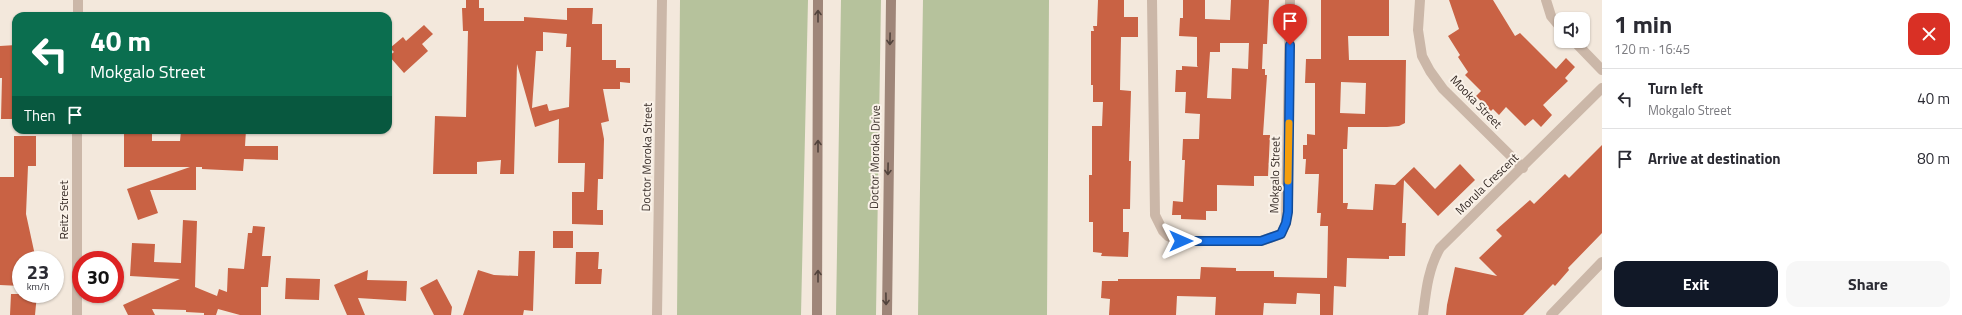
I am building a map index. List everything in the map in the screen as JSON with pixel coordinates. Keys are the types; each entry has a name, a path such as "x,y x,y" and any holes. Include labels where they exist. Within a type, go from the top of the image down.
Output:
{"street":[{"path":"78,0 78,12"},
{"name":"Doctor Moroka Street","path":"657,315 662,0"},
{"path":"817,315 818,0"},
{"name":"Doctor Moroka Drive","path":"887,315 891,0"},
{"name":"Mokgalo Street","path":"1152,0 1155,215 1163,231 1168,236 1181,241 1261,241 1281,234 1286,223 1290,0"},
{"name":"Mooka Street","path":"1420,0 1418,30 1422,56 1430,71 1443,89 1523,168"},
{"path":"1546,0 1551,16 1554,20"},
{"path":"1581,48 1602,70"},
{"name":"Morula Crescent","path":"1423,315 1428,275 1432,261 1440,248 1523,168 1602,88"},
{"name":"Reitz Street","path":"77,134 77,315"},
{"path":"1551,315 1602,262"}],"green space":[{"path":"680,0 808,0 801,315 677,315"},
{"path":"841,0 881,0 876,315 836,315"},
{"path":"923,0 1049,0 1047,315 918,315"}],"building":[{"path":"466,0 479,0 479,8 484,8 484,21 524,21 524,17 567,20 567,8 593,8 592,24 602,24 602,60 616,60 616,68 630,68 630,83 620,82 620,89 603,89 609,121 601,123 604,139 603,179 598,179 597,210 603,210 603,225 572,224 572,192 584,192 585,163 558,163 559,119 535,127 517,64 514,174 500,174 501,160 477,162 477,174 433,174 435,116 466,117 468,31 463,31 462,8 466,8","holes":["543,32 567,34 566,47 571,47 569,107 549,111 547,104 532,108 536,51 543,51"]},
{"path":"1098,0 1124,0 1124,17 1138,17 1138,37 1121,37 1120,90 1131,91 1129,161 1131,161 1130,209 1123,209 1123,232 1129,232 1128,257 1101,256 1102,253 1093,252 1093,222 1089,222 1089,175 1092,175 1092,126 1102,126 1103,102 1093,102 1093,85 1091,85 1091,31 1094,31 1093,26 1097,26"},
{"path":"1183,0 1205,0 1205,19 1230,20 1231,0 1269,0 1267,44 1263,44 1262,69 1265,69 1265,75 1267,75 1263,135 1270,135 1268,176 1254,176 1254,186 1217,185 1217,211 1206,211 1206,220 1181,219 1181,215 1172,215 1173,201 1183,202 1185,160 1182,160 1183,139 1199,139 1200,114 1185,113 1186,92 1175,92 1176,70 1182,70 1182,66 1198,67 1197,37 1179,36 1180,18 1183,18","holes":["1220,43 1249,43 1248,69 1232,68 1231,99 1207,98 1210,52 1220,52"]},
{"path":"1321,0 1389,0 1389,36 1348,36 1349,60 1406,60 1405,123 1399,126 1387,127 1348,127 1347,149 1343,149 1343,203 1348,203 1347,209 1373,210 1375,184 1395,185 1414,167 1435,189 1460,164 1475,180 1438,216 1404,180 1402,223 1406,223 1405,256 1389,256 1389,259 1347,258 1346,287 1334,286 1333,315 1320,315 1320,294 1297,293 1296,304 1264,303 1263,315 1215,315 1216,297 1177,296 1176,315 1109,315 1110,299 1101,298 1102,281 1118,281 1118,279 1200,279 1201,267 1236,268 1236,271 1274,271 1274,277 1327,278 1328,226 1320,226 1321,213 1317,213 1319,174 1305,174 1306,159 1303,159 1303,145 1307,145 1307,134 1315,135 1315,83 1305,83 1306,59 1321,59","holes":["1341,82 1366,83 1365,114 1340,113"]},
{"path":"1449,0 1493,0 1515,36 1520,33 1556,69 1566,58 1575,67 1565,78 1568,81 1543,105 1552,115 1541,127 1533,119 1525,126 1506,107 1499,115 1493,109 1491,111 1476,96 1481,91 1465,75 1468,72 1458,57 1460,55 1448,36 1459,29"},
{"path":"424,25 433,34 422,44 428,51 404,73 392,59 392,54 394,52 392,50 392,46 403,37 406,41"},
{"path":"12,45 12,119 1,119 2,78 0,78 0,46"},
{"path":"124,134 152,134 152,141 180,141 181,134 246,134 245,146 278,146 278,160 244,159 243,171 202,169 202,167 196,167 196,190 150,190 158,213 138,220 127,189 190,167 124,167"},
{"path":"14,136 36,136 36,166 28,166 26,214 34,251 12,251 12,286 0,285 0,177 14,177"},
{"path":"1602,145 1602,233 1568,268 1569,270 1555,286 1553,284 1523,315 1446,315 1455,267 1497,276 1479,258 1502,236 1496,230 1530,200 1534,204 1565,174 1569,178"},
{"path":"183,220 197,221 195,287 217,296 219,289 227,292 228,268 244,269 248,233 252,233 253,226 265,227 262,256 271,256 268,287 261,287 261,315 240,315 218,309 216,315 204,315 204,313 186,312 186,310 152,309 155,315 128,315 123,305 180,279 130,276 132,243 155,244 154,262 181,263"},
{"path":"553,231 573,231 573,248 553,248"},
{"path":"519,251 535,251 533,311 524,310 523,315 463,315 478,270 494,275 518,276"},
{"path":"576,252 599,252 598,269 602,269 601,284 575,284"},
{"path":"368,270 367,280 407,281 406,301 358,298 365,315 347,315 334,285"},
{"path":"286,278 320,279 319,300 285,299"},
{"path":"437,279 452,307 451,315 434,315 420,288"},
{"path":"11,294 12,303 36,303 35,315 10,315"}],"slow traffic":[{"path":"1288,181 1289,123"}],"route":[{"path":"1181,241 1261,241 1281,234 1286,223 1288,212 1290,45"}]}
